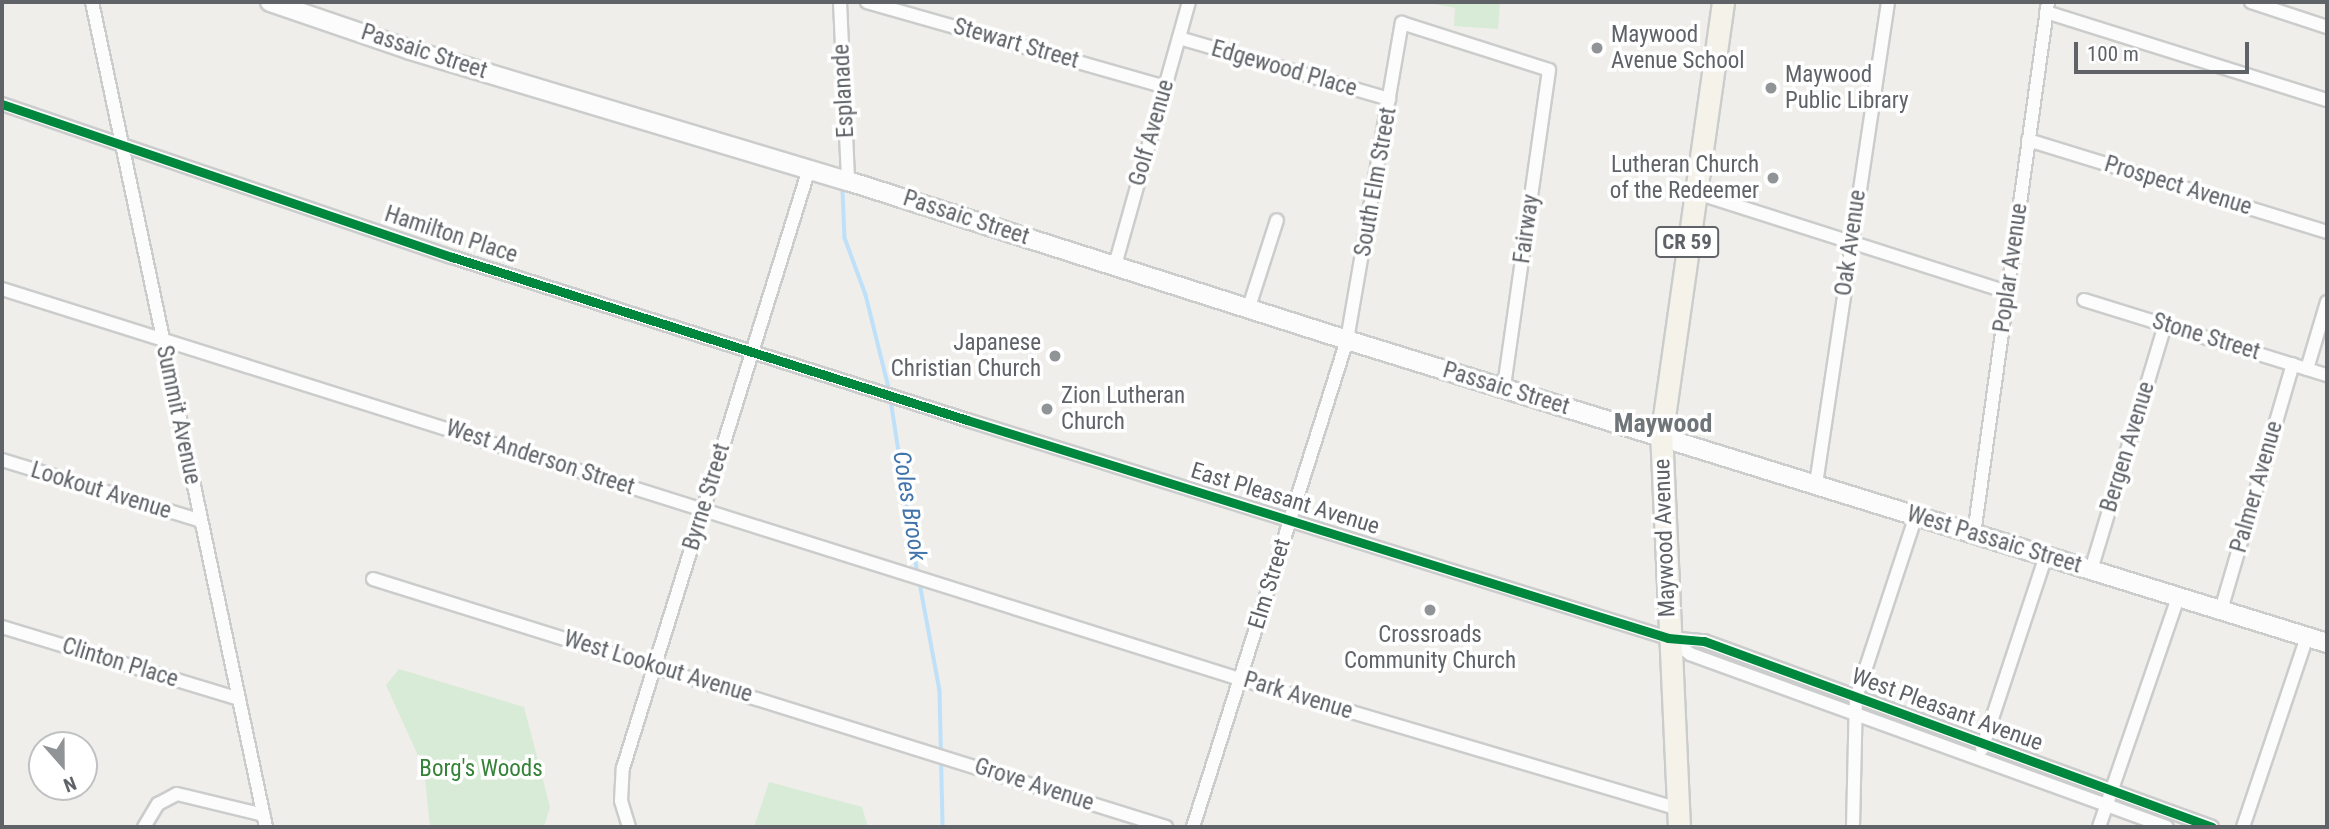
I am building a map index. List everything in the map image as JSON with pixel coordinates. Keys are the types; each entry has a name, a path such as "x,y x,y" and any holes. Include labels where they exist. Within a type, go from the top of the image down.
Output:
{"main road":[{"name":"Passaic Street","path":"270,2 410,50 848,181 1661,438"},
{"name":"Maywood Avenue","path":"1679,818 1668,638 1661,438 1723,2"},
{"name":"West Passaic Street","path":"1661,438 2327,643"}],"street":[{"name":"Summit Avenue","path":"92,2 119,141 265,821"},
{"name":"Esplanade","path":"840,2 848,181"},
{"name":"Stewart Street","path":"867,2 1165,87"},
{"name":"Golf Avenue","path":"1115,265 1189,2"},
{"name":"Oak Avenue","path":"1816,484 1888,2"},
{"path":"2251,2 2327,27"},
{"path":"2047,7 2327,100"},
{"name":"Poplar Avenue","path":"1974,534 2047,7"},
{"name":"Fairway","path":"1402,23 1549,70 1504,387"},
{"name":"South Elm Street","path":"1347,340 1402,23"},
{"name":"Edgewood Place","path":"1179,38 1390,99"},
{"name":"Hamilton Place","path":"2,104 119,141 452,257 753,349 891,395"},
{"name":"Prospect Avenue","path":"2028,140 2327,232"},
{"name":"Byrne Street","path":"629,827 621,802 623,768 809,169"},
{"path":"1694,192 2007,292"},
{"path":"1249,307 1277,220"},
{"name":"West Anderson Street","path":"2,289 919,578"},
{"name":"Stone Street","path":"2084,300 2327,375"},
{"path":"2307,369 2327,302"},
{"name":"Bergen Avenue","path":"2091,570 2165,325"},
{"name":"Elm Street","path":"1194,827 1347,340"},
{"name":"Palmer Avenue","path":"2221,610 2293,365"},
{"name":"East Pleasant Avenue","path":"891,395 1668,638"},
{"name":"Lookout Avenue","path":"2,460 201,521"},
{"path":"1853,827 1856,698 1916,516"},
{"path":"1978,759 2046,556"},
{"name":"Park Avenue","path":"919,578 1679,818"},
{"name":"West Lookout Avenue","path":"373,579 942,756"},
{"path":"2099,827 2178,597"},
{"name":"Clinton Place","path":"2,627 239,699"},
{"path":"2243,827 2307,637"},
{"name":"West Pleasant Avenue","path":"1668,638 1704,641 2212,827"},
{"name":"West Pleasant Avenue","path":"1668,638 1690,654 2167,827"},
{"name":"Grove Avenue","path":"942,756 1166,827"},
{"path":"144,827 158,804 177,794 265,821"}],"green space":[{"path":"1424,2 1500,2 1498,29 1454,26 1455,8"},
{"name":"Borg's Woods","path":"399,669 524,707 550,807 544,827 430,827 424,769 386,685"},
{"path":"769,782 862,807 868,827 754,827"}],"waterway":[{"name":"Coles Brook","path":"843,191 845,238 866,295 890,392"},
{"name":"Coles Brook","path":"891,400 918,575"},
{"name":"Coles Brook","path":"920,583 940,691 943,827"}],"cycle path":[{"path":"2,104 452,257 967,420 1668,638 1704,641 2212,827"}],"place":[{"name":"Maywood Avenue School","path":"1597,48"},
{"name":"Maywood Public Library","path":"1771,88"},
{"name":"Lutheran Church of the Redeemer","path":"1773,178"},
{"name":"Japanese Christian Church","path":"1055,356"},
{"name":"Zion Lutheran Church","path":"1047,409"},
{"name":"Crossroads Community Church","path":"1430,610"}],"district":[{"name":"Maywood","path":"1663,424"}]}
